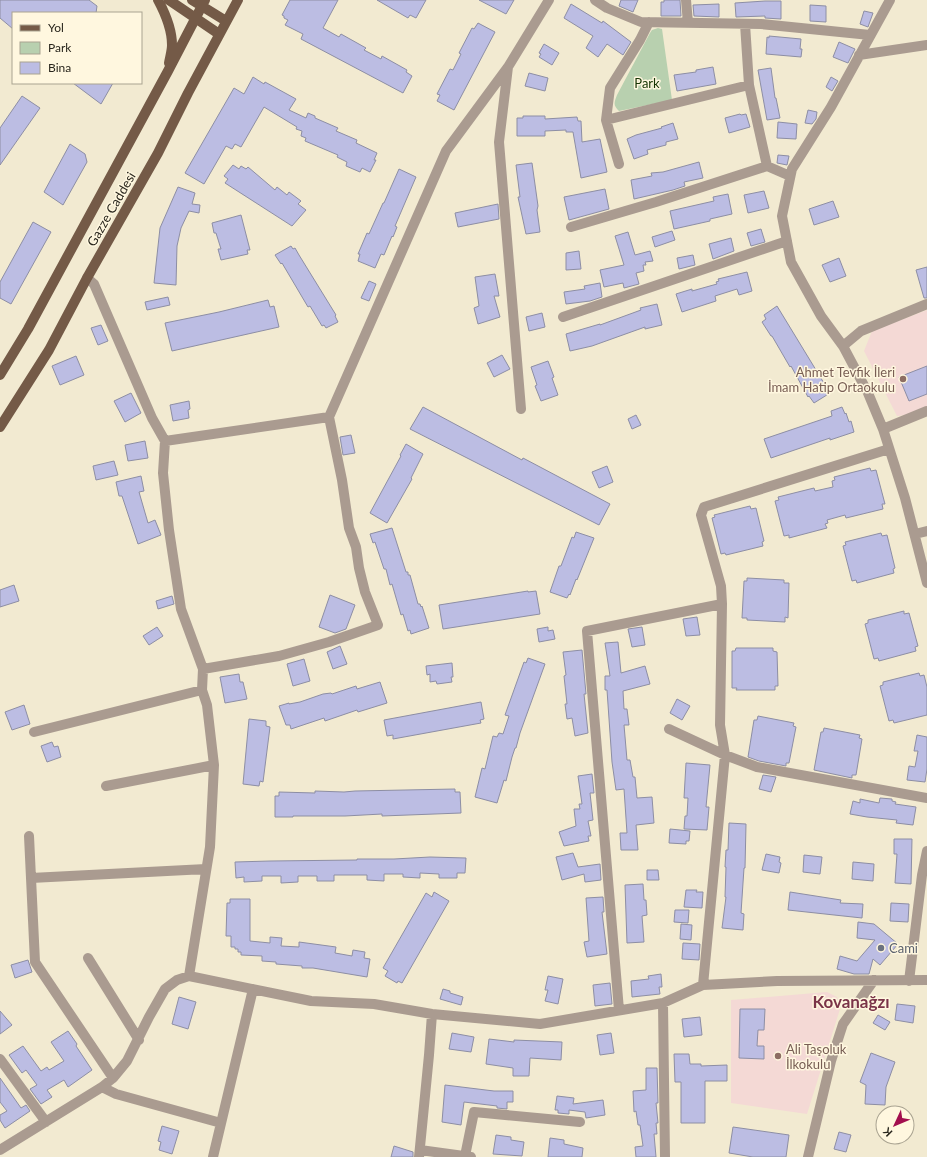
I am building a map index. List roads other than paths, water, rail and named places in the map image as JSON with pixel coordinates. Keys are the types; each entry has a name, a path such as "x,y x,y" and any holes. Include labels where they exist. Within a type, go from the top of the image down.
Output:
{"main road":[{"path":"158,0 171,34 172,44 168,72"},
{"path":"169,0 219,34"},
{"path":"192,0 203,3 226,21"},
{"name":"Gazze Caddesi","path":"0,427 49,350 86,278 158,153 238,0"},
{"name":"Gazze Caddesi","path":"0,375 28,329 168,72 203,3"}],"street":[{"path":"203,669 279,656 330,642 378,625 365,592 356,547 349,528 342,480 329,418 446,151 508,67 549,0"},
{"path":"595,0 607,8 641,22 761,24 870,35"},
{"path":"686,0 688,23"},
{"path":"890,0 830,107 792,169 782,216 791,262 821,316 844,346 868,393 882,429 905,498 927,583"},
{"path":"619,164 606,120 610,88 640,40 649,22"},
{"path":"745,24 749,85 767,166"},
{"path":"859,55 927,45"},
{"path":"508,67 498,142 521,409"},
{"path":"606,120 749,85"},
{"path":"572,227 656,202 767,166 790,176"},
{"path":"562,317 787,241"},
{"path":"86,278 94,284 152,418 165,441 163,473 169,530 181,609 203,669 202,690 207,705 214,765 210,847 189,976"},
{"path":"844,346 861,331 927,304"},
{"path":"882,429 927,411"},
{"path":"165,441 329,418"},
{"path":"703,985 725,755 720,725 721,586 701,515 704,507 889,449"},
{"path":"914,534 927,531"},
{"path":"619,1010 588,631 722,604"},
{"path":"34,732 202,690"},
{"path":"669,729 725,755 757,767 927,798"},
{"path":"106,786 214,765"},
{"path":"29,836 35,962 113,1078"},
{"path":"909,981 922,875 927,850"},
{"path":"31,878 206,869"},
{"path":"88,958 139,1040"},
{"path":"0,1150 102,1087 113,1078 128,1062 164,989 177,980 189,976 311,1001 374,1004 432,1014 540,1024 663,1003 703,985 777,981 927,980"},
{"path":"808,1157 831,1062 843,1024 874,980"},
{"path":"213,1157 253,989"},
{"path":"663,1003 665,1157"},
{"path":"432,1014 419,1154 468,1157 474,1112 580,1122"},
{"path":"0,1059 46,1122"},
{"path":"102,1087 116,1094 220,1123"}],"place":[{"name":"Ahmet Tevfik İleri İmam Hatip Ortaokulu","path":"903,379"},
{"name":"Cami","path":"881,948"},
{"name":"Ali Taşoluk İlkokulu","path":"778,1056"}],"district":[{"name":"Kovanağzı","path":"851,1001"}],"park label":[{"name":"Park","path":"647,83"}]}
